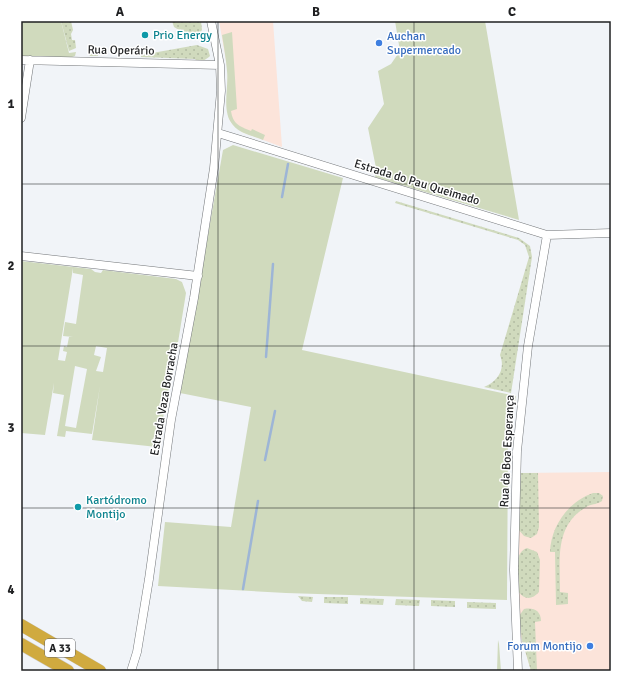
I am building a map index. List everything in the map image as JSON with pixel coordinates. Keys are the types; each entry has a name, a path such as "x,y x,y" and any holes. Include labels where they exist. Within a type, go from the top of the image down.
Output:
{"highway":[{"name":"A 33","path":"21,625 100,671"},
{"name":"A 33","path":"21,644 68,671"}],"street":[{"name":"Estrada Vaza Borracha","path":"132,668 137,652 149,578 171,420 198,276 218,133 221,91 220,65 211,21"},
{"name":"Rua Operário","path":"21,60 220,65"},
{"path":"21,118 30,60"},
{"name":"Estrada do Pau Queimado","path":"218,133 547,235 611,233"},
{"name":"Rua da Boa Esperança","path":"518,671 514,570 517,451 528,346 547,235"},
{"path":"21,256 198,276"}],"shaded area":[{"path":"219,21 273,21 282,147 242,132 233,125 229,119 227,104 228,72"},
{"path":"611,472 611,671 531,671 517,623 520,473"}],"green space":[{"path":"21,21 61,21 69,53 76,52 75,56 69,58 21,57"},
{"path":"61,21 71,21 73,30 71,34 72,40 75,40 76,48 69,51"},
{"path":"172,21 201,21 202,30 197,37 189,36 174,27"},
{"path":"395,21 485,21 519,220 375,177 376,168 368,128 384,104 378,71 391,64 400,51"},
{"path":"232,32 237,109 231,111 233,119 240,126 251,131 252,129 265,135 263,140 243,133 229,120 226,107 226,58 222,35"},
{"path":"197,45 208,49 210,56 200,61 195,59 141,57 141,55"},
{"path":"96,48 98,56 90,56 87,50"},
{"path":"233,145 343,178 302,350 516,396 508,442 507,600 286,593 158,586 165,522 231,527 251,407 180,393 223,150"},
{"path":"396,201 519,238 530,246 532,257 511,393 484,387 496,379 501,370 502,360 500,355 529,257 525,245 518,240 395,203"},
{"path":"21,261 91,269 95,272 101,273 103,270 176,279 182,282 186,293 175,361 171,367 173,369 157,447 92,440 100,386 92,434 66,431 65,437 57,436 64,395 53,393 54,383 45,435 21,433","holes":["73,268 73,273 83,275 76,324 65,322 63,336 73,337 69,337 67,347 64,346 63,351 67,352 65,361 58,360","96,346 107,348 103,372 96,371 101,357 94,355","75,366 87,369 76,428 65,426"]},
{"path":"520,473 538,473 539,527 537,534 531,538 524,536 518,529"},
{"path":"593,493 599,493 603,496 602,501 588,506 577,514 569,523 564,533 560,555 560,592 568,593 568,604 556,605 555,552 550,552 551,542 557,524 562,516 576,502"},
{"path":"527,548 537,552 540,560 539,592 531,598 523,596 518,591 517,567 519,555"},
{"path":"298,596 313,597 312,602 302,601"},
{"path":"324,597 348,597 348,604 324,603"},
{"path":"360,598 384,599 383,605 360,604"},
{"path":"396,599 420,600 419,606 395,605"},
{"path":"431,600 455,601 455,607 431,606"},
{"path":"467,602 496,603 496,609 467,608"},
{"path":"524,609 536,610 541,618 541,621 535,622 537,671 531,671 522,640 520,624 518,623 519,616"},
{"path":"498,640 499,644 501,671 497,671"}],"waterway":[{"path":"282,197 288,164"},
{"path":"266,357 273,264"},
{"path":"265,460 275,411"},
{"path":"243,589 258,501"}],"place":[{"name":"Prio Energy","path":"145,35"},
{"name":"Auchan Supermercado","path":"379,43"},
{"name":"Kartódromo Montijo","path":"78,507"},
{"name":"Forum Montijo","path":"590,646"}]}
